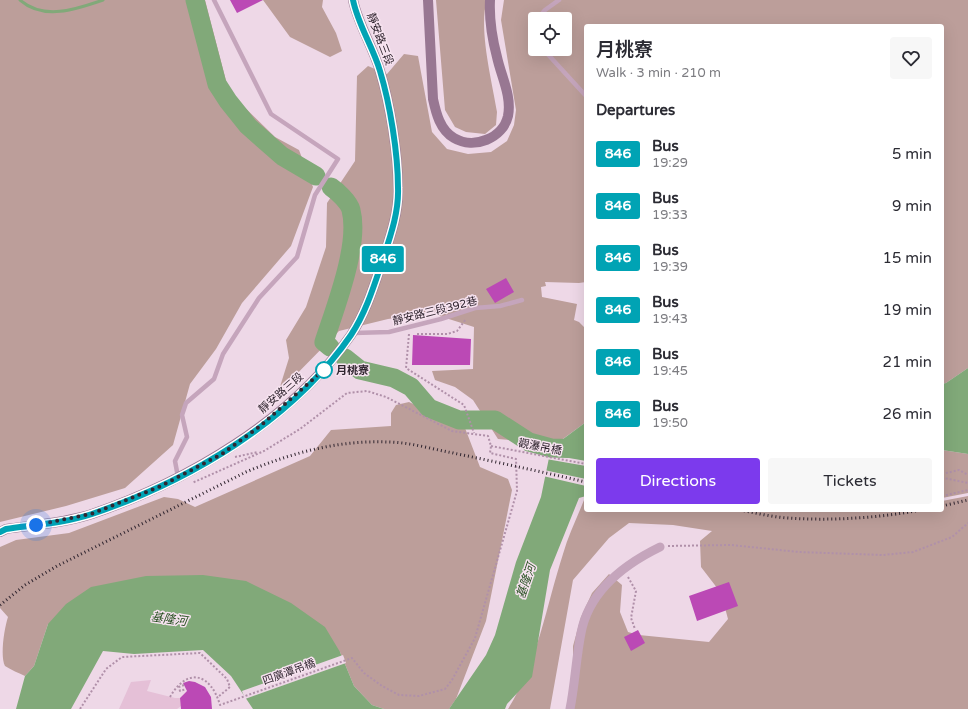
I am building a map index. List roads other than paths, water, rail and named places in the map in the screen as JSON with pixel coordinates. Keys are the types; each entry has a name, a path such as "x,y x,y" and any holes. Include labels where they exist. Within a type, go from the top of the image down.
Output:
{"main road":[{"name":"靜安路三段","path":"0,532 6,529 67,520 91,514 159,487 222,454 259,427 304,389 326,368 352,333 371,295 389,240 396,210 398,188 390,110 380,71 353,0"},
{"path":"428,0 433,99 436,114 443,127 453,138 474,142 486,141 497,134 504,126 508,115 508,93 496,57 489,19 490,0"}],"street":[{"path":"570,709 581,633 587,614 597,593 622,570 645,554 660,547"}],"lane":[{"path":"178,476 175,461 187,437 182,415 186,403 214,379 223,354 259,298 297,257 314,195 338,159 271,114 214,0"},
{"path":"543,12 559,0"},
{"path":"549,56 584,94"},
{"name":"靜安路三段392巷","path":"352,333 389,332 441,319 475,308 500,306 522,300"}],"water":[{"path":"968,368 968,454 944,450 944,384"},
{"name":"基隆河","path":"584,423 584,497 579,498 550,570 532,677 507,704 505,709 449,709 486,655 495,635 516,562 541,497 551,448"},
{"name":"基隆河","path":"203,575 246,581 291,603 325,627 340,652 354,686 372,705 384,709 253,709 231,676 203,650 134,654 103,651 71,709 16,709 25,676 34,666 48,624 66,604 91,587 146,576"}],"waterway":[{"path":"20,0 29,6 50,12 82,7 103,0"},
{"path":"195,0 217,84 228,101 248,126 282,156 316,176"},
{"path":"330,347 324,342 345,276 352,241 353,224 350,207 331,187"},
{"path":"345,358 360,370 394,378 411,387 429,408 459,420 495,420 529,442 551,448 584,449"}],"railway":[{"path":"0,605 25,585 57,566 246,472 280,459 315,449 351,443 404,443 584,482"},
{"path":"944,506 968,500"},
{"path":"750,512 805,519 872,517 908,512"}],"place":[{"name":"月桃寮","path":"324,370"}]}
